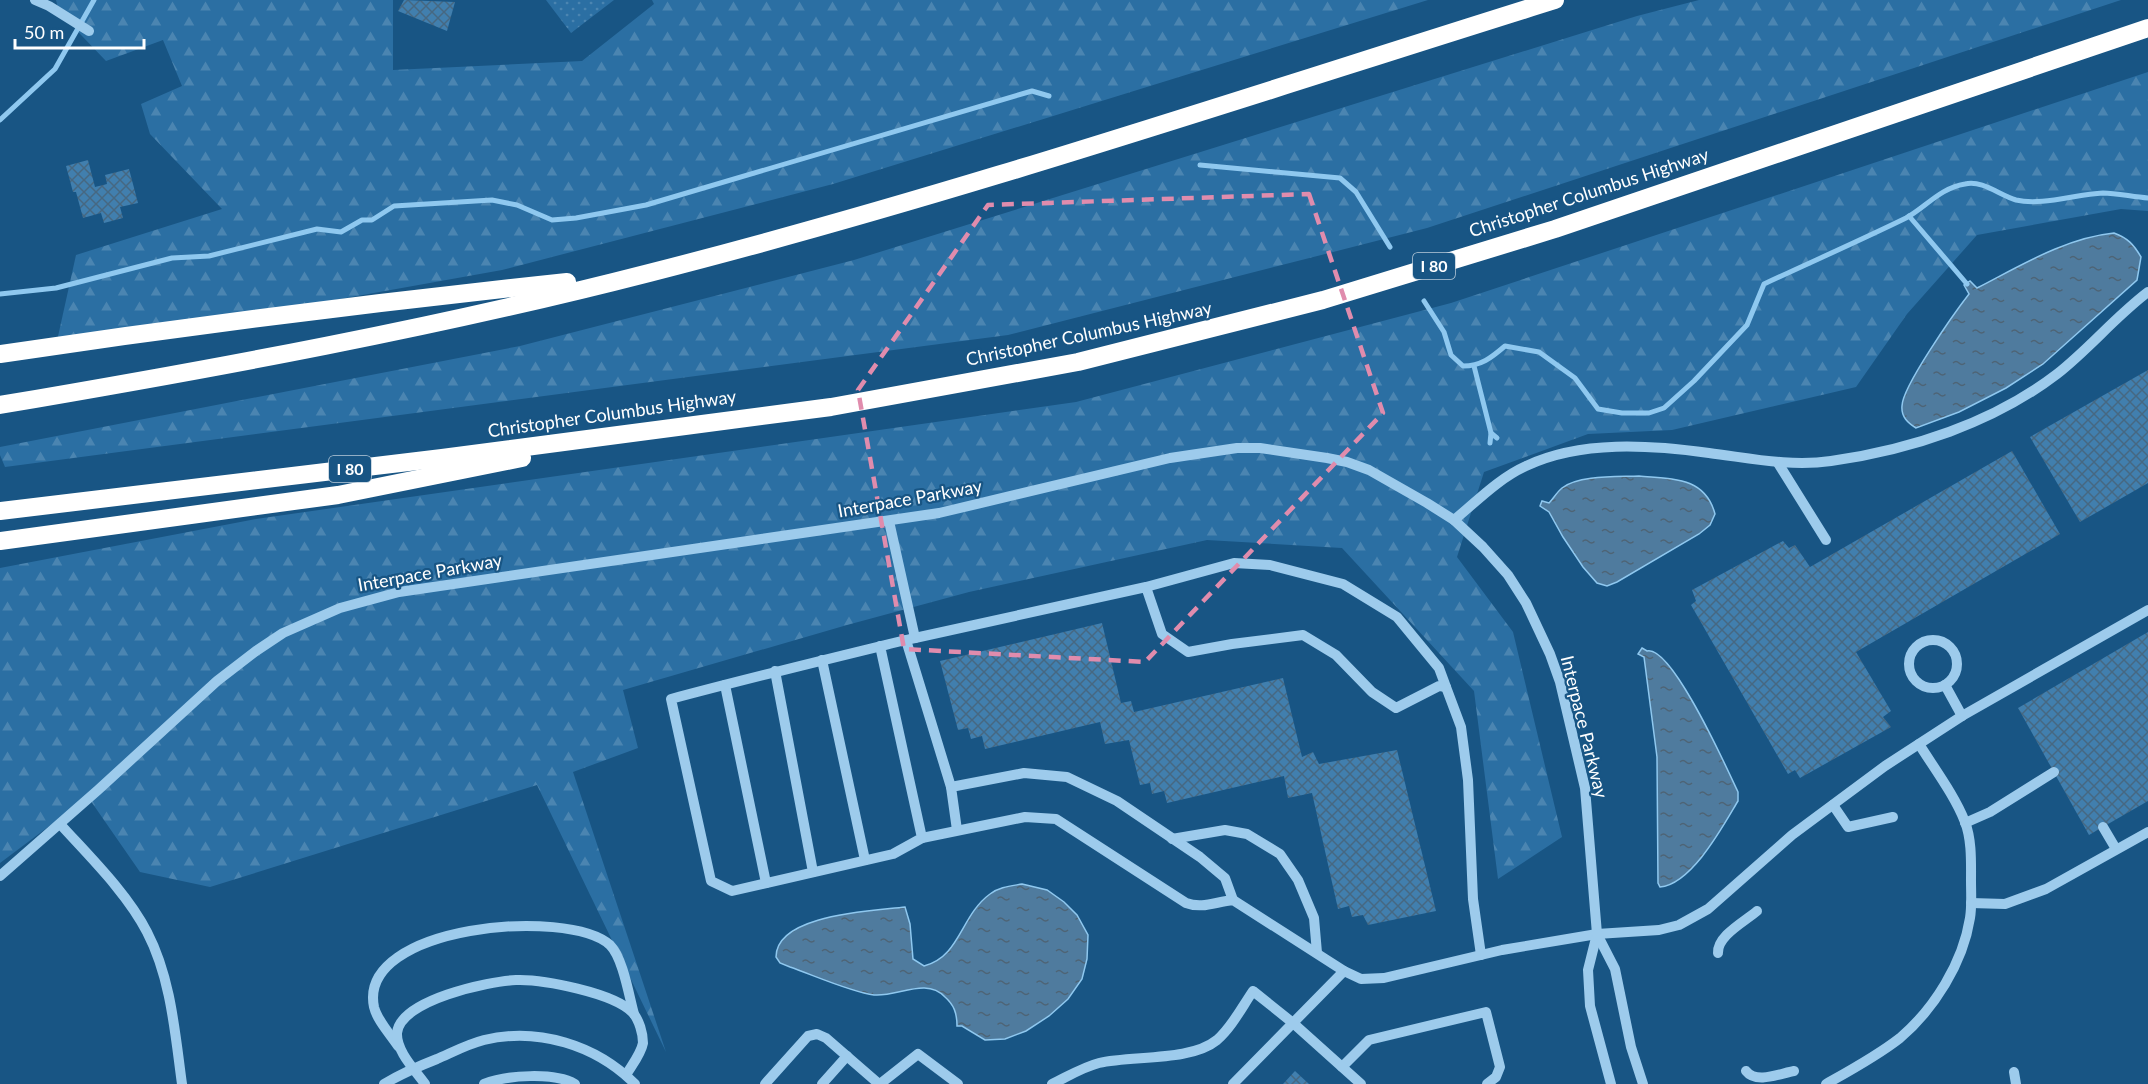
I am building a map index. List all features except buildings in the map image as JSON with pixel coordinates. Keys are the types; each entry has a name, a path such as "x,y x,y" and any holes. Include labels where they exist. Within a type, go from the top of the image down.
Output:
{"highway":[{"path":"0,405 133,383 356,341 647,274 836,224 941,193 1555,0"},
{"name":"Christopher Columbus Highway","path":"0,511 442,458 831,406 1078,362 1323,300 1566,226 1760,158 2148,28"},
{"path":"0,354 163,330 386,302 647,274"},
{"path":"0,541 338,495 699,423"}],"street":[{"path":"35,0 89,31"},
{"path":"1454,520 1525,466 1552,456 1596,448 1675,449 1778,463 1829,461 1914,443 1959,428 2003,407 2058,373 2133,303 2148,292"},
{"name":"Interpace Parkway","path":"0,876 217,681 283,633 340,608 399,592 939,513 1170,458 1236,448 1260,448 1347,462 1369,470 1454,520 1483,547 1508,575 1520,593 1550,654 1560,682 1585,788 1597,934 1588,970 1590,1006 1611,1084"},
{"path":"1778,463 1826,540"},
{"path":"889,521 911,639 951,786 957,830"},
{"path":"1233,900 1198,907 1186,903 1056,819 1025,817 922,838 893,854 732,891 711,881 671,699 775,671 1146,587 1234,563 1270,565 1343,584 1397,617 1439,668 1461,727 1468,780 1473,899 1481,955"},
{"path":"1146,587 1162,634 1188,652 1303,635 1336,655 1372,692 1396,708 1439,686 1446,687"},
{"path":"951,786 1024,773 1067,777 1117,801 1200,857 1224,878 1233,900 1344,971 1361,979 1384,978 1481,955 1597,934 1659,930 1679,925 1708,909 1792,835 1919,744 1962,716 2148,610"},
{"path":"1927,640 1942,641 1954,652 1957,666 1955,674 1945,685 1938,688 1923,686 1912,676 1908,662 1914,648 1920,643 1927,640"},
{"path":"880,646 922,838"},
{"path":"822,660 865,860"},
{"path":"775,671 813,872"},
{"path":"725,685 766,883"},
{"path":"1945,685 1962,716"},
{"path":"1826,1084 1870,1059 1901,1037 1921,1015 1940,991 1957,961 1970,920 1969,843 1965,823 1919,744"},
{"path":"1965,823 1990,812 2054,772"},
{"path":"1833,805 1848,827 1893,817"},
{"path":"60,824 130,905 147,932 163,973 173,1014 182,1084"},
{"path":"2103,827 2116,849"},
{"path":"1172,839 1225,830 1247,834 1280,854 1298,880 1314,918 1317,953"},
{"path":"1971,903 2005,904 2046,889 2148,832"},
{"path":"1718,953 1718,946 1722,940 1756,911"},
{"path":"425,1084 374,1007 374,992 379,976 387,965 400,954 424,943 468,931 508,926 561,928 588,933 611,946 617,956 642,1033 643,1043 640,1052 626,1075"},
{"name":"Interpace Parkway","path":"1597,934 1615,969 1631,1047 1643,1084"},
{"path":"1233,1084 1344,971"},
{"path":"398,1046 399,1024 407,1015 455,992 483,984 517,980 586,991 616,1001 634,1014"},
{"path":"1052,1084 1098,1063 1178,1054 1205,1047 1217,1040 1253,991 1293,1023 1360,1084"},
{"path":"1342,1067 1369,1040 1486,1012 1500,1067 1496,1077 1487,1084"},
{"path":"765,1084 808,1036 818,1034 826,1038 880,1084 918,1054 958,1084"},
{"path":"384,1084 414,1068 484,1040 504,1036 526,1036 571,1043 605,1059 635,1084"},
{"path":"822,1084 847,1056"},
{"path":"1746,1071 1750,1077 1757,1079 1794,1071"},
{"path":"2014,1072 2016,1084"},
{"path":"484,1084 516,1077 550,1078 575,1084"}],"highlighted area":[{"path":"1309,194 1383,413 1145,662 904,649 858,390 988,205"}],"green space":[{"path":"56,0 393,0 393,70 582,61 654,4 652,0 1428,0 833,184 502,270 55,350 76,255 222,209 150,134 141,104 182,86 163,40 106,61 59,12"},
{"path":"546,0 614,0 571,33"},
{"path":"1699,0 2121,0 1427,228 1008,335 5,467 0,455 0,447 520,346 854,260 1637,16"},
{"path":"2148,72 2148,211 2121,209 1977,235 1907,314 1856,387 1672,430 1588,434 1484,472 1457,557 1513,632 1562,837 1498,879 1474,691 1342,548 1207,540 969,592 623,690 638,748 573,772 666,1052 537,785 210,887 140,872 88,797 0,863 0,568 256,519 1076,402 1451,303"}],"water":[{"path":"2114,233 2130,242 2141,257 2137,280 2043,364 2006,388 1959,412 1916,428 1908,422 1902,410 1904,396 1930,350 1969,294 1964,285 1970,281 1977,288 2060,247"},
{"path":"1639,476 1674,479 1695,486 1703,492 1715,514 1710,525 1699,534 1617,582 1607,586 1597,583 1583,567 1549,512 1540,506 1542,501 1549,503 1562,488 1578,481"},
{"path":"1642,648 1658,654 1684,687 1738,792 1738,801 1724,825 1695,865 1684,876 1660,887 1658,883 1657,757 1644,657 1638,654"},
{"path":"1022,884 1047,890 1077,915 1088,935 1087,959 1082,979 1068,999 1049,1016 1026,1031 1005,1039 985,1040 962,1026 957,1026 953,1006 937,991 921,988 874,995 832,983 780,963 776,957 780,943 792,932 808,923 850,913 905,907 910,924 913,959 924,966 946,954 972,913 990,894 1001,888"}],"waterway":[{"path":"0,120 55,69 94,0"},
{"path":"0,294 56,288 172,258 209,256 317,229 341,232 362,220 372,220 394,206 492,200 517,205 552,220 576,218 646,205 1032,91 1049,96"},
{"path":"1200,165 1340,178 1356,192 1390,247"},
{"path":"1424,301 1444,332 1451,355 1463,366 1475,365 1486,360 1505,346 1539,352 1575,378 1598,409 1622,413 1649,413 1664,408 1694,381 1747,325 1764,284 1906,218 1948,189 1972,183 2016,200 2037,202 2103,193 2148,198"},
{"path":"1909,216 1967,284"},
{"path":"1474,366 1491,433 1497,438"},
{"path":"1490,443 1491,433"}]}
